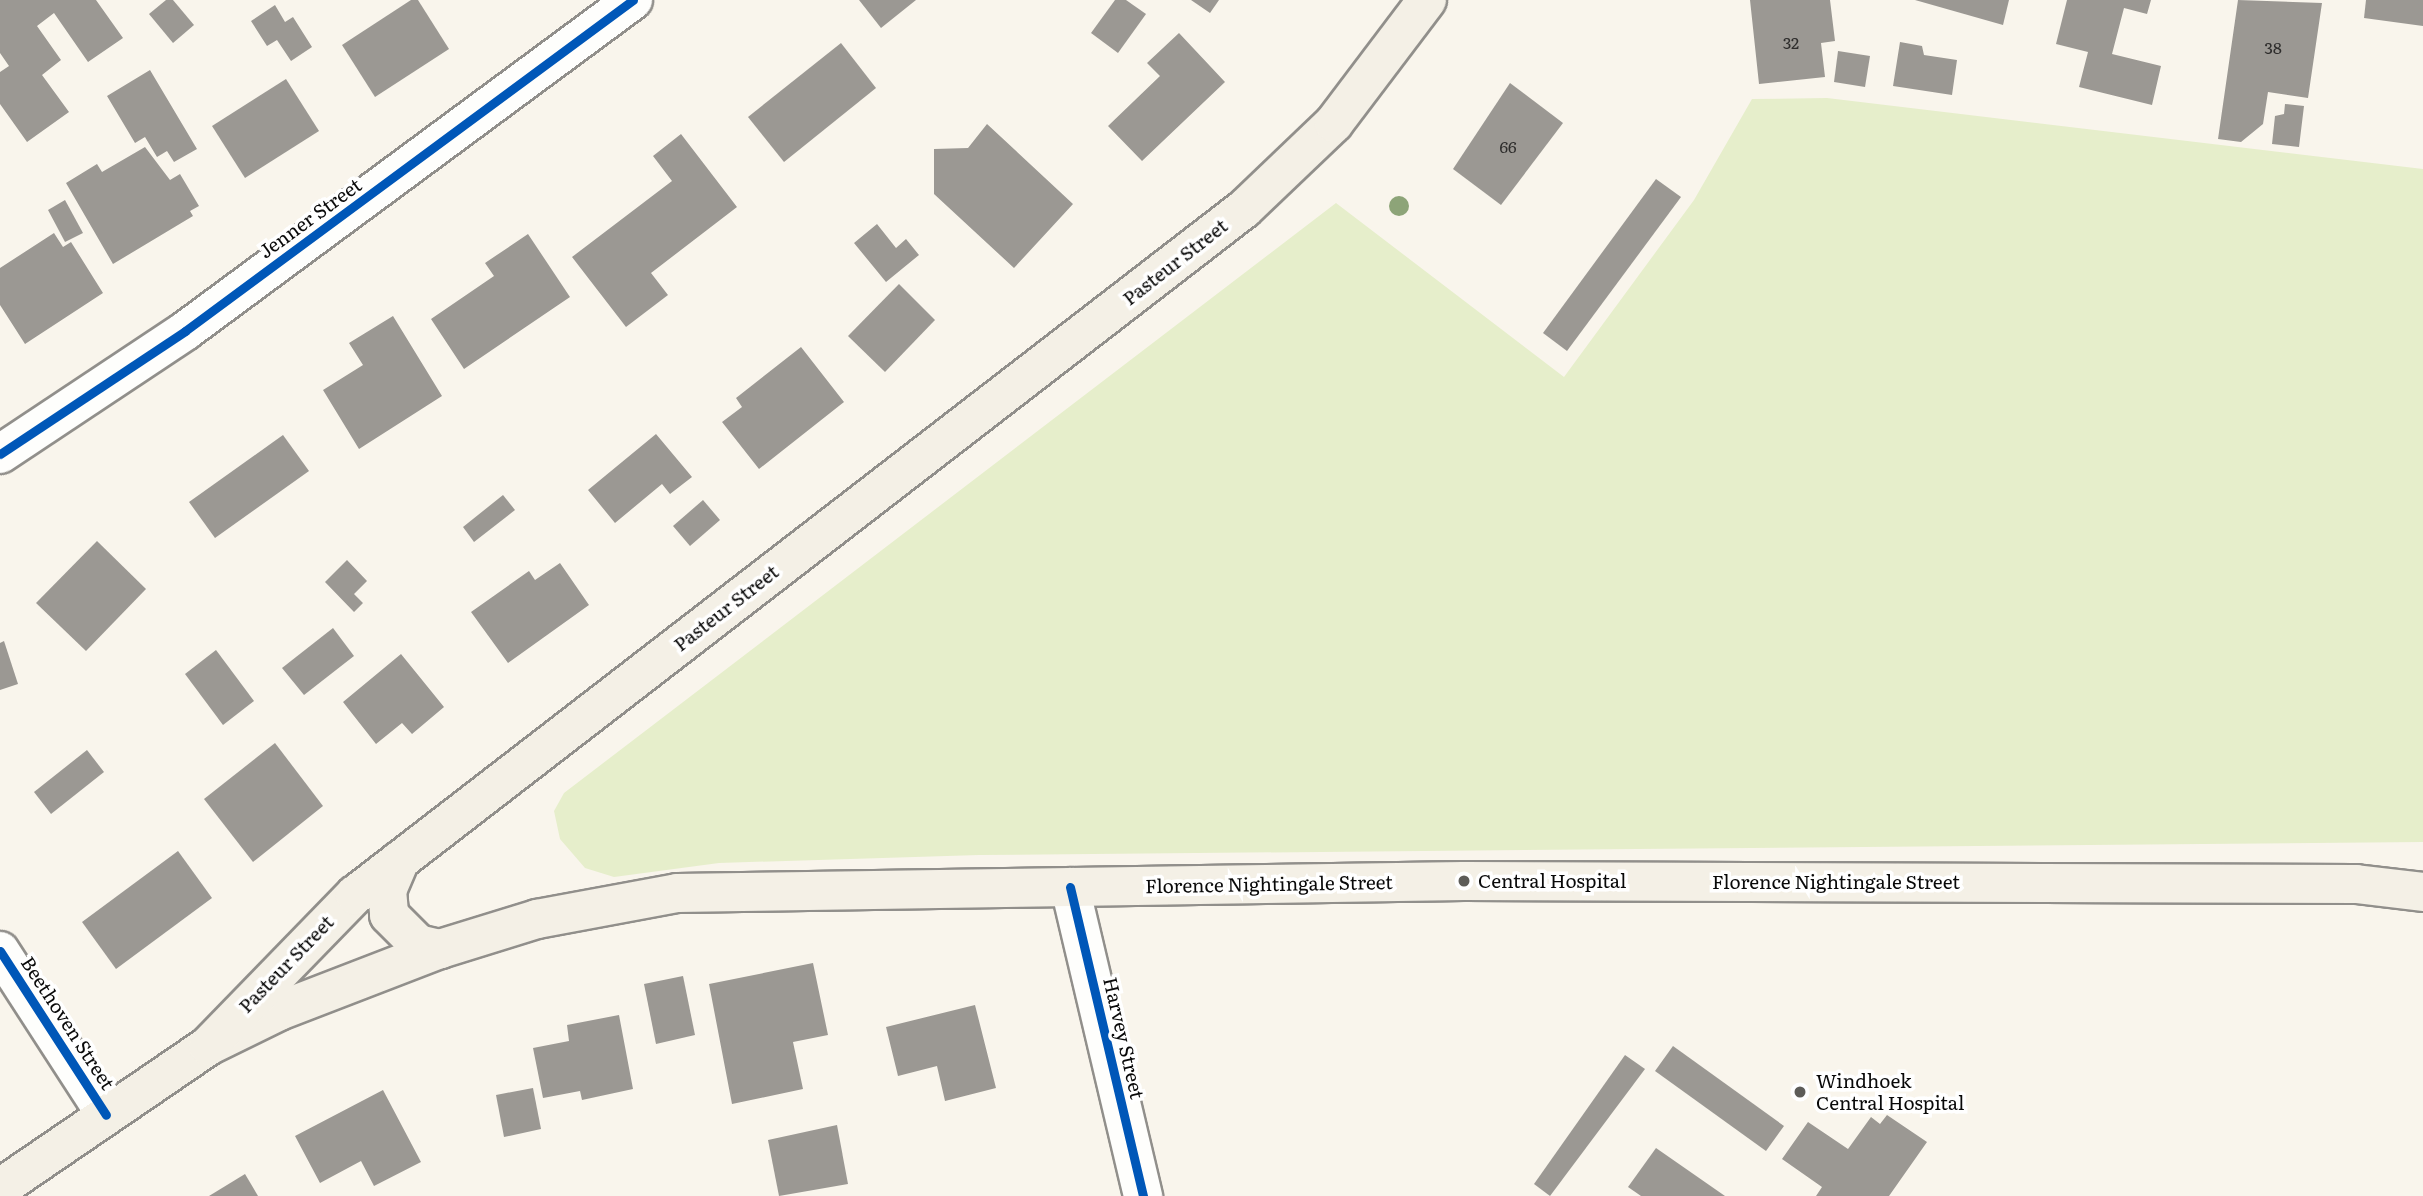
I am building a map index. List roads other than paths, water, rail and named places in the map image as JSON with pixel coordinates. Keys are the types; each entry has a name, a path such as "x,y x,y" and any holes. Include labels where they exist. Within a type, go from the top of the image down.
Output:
{"main road":[{"name":"Pasteur Street","path":"0,1188 208,1046 302,945 400,860 1244,209 1334,123 1427,0"},
{"path":"400,860 387,890 389,915 418,944 440,949"},
{"name":"Florence Nightingale Street","path":"2357,884 2423,875"},
{"name":"Florence Nightingale Street","path":"208,1046 279,1011 440,949 537,919 677,893 1464,881 2357,884 2423,892"}],"street":[{"name":"Jenner Street","path":"0,454 185,331 633,0"},
{"name":"Harvey Street","path":"1070,887 1143,1196"},
{"name":"Beethoven Street","path":"0,951 106,1115"}],"place":[{"name":"Central Hospital","path":"1464,881"},
{"name":"Windhoek Central Hospital","path":"1800,1092"}]}
